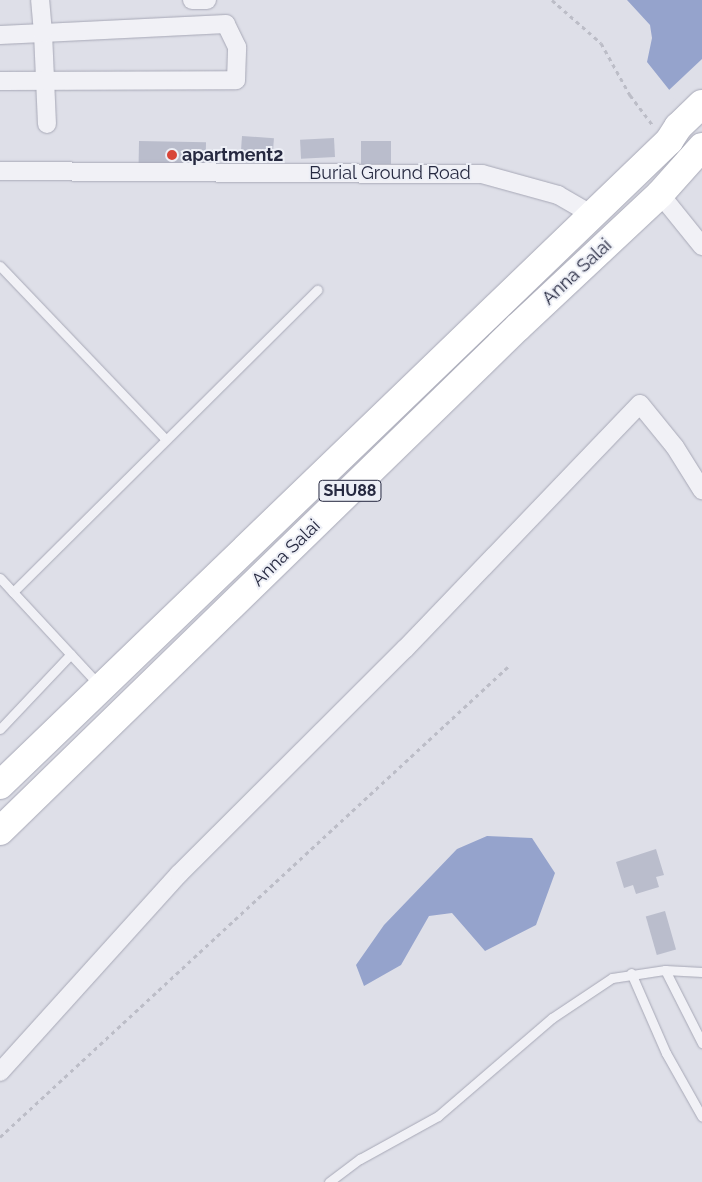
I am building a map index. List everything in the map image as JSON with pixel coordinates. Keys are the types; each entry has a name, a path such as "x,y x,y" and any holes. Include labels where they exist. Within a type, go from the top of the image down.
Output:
{"main road":[{"name":"SHU88","path":"673,134 702,104"},
{"name":"Anna Salai","path":"0,785 673,134"},
{"name":"Anna Salai","path":"0,831 518,327 660,194 701,148"}],"street":[{"path":"40,0 47,124"},
{"path":"192,0 207,0"},
{"path":"0,36 226,24 237,47 236,80 0,80"},
{"name":"Burial Ground Road","path":"0,171 482,174 558,195 591,214"},
{"path":"660,194 702,246"},
{"path":"0,1072 179,874 405,649 640,404 675,447 702,490"}],"lane":[{"path":"0,266 166,440"},
{"path":"13,592 317,290"},
{"path":"0,578 102,688"},
{"path":"0,729 71,654"},
{"path":"329,1182 360,1159 438,1116 583,995 612,978 632,973 666,970 702,972"},
{"path":"666,970 702,1043"},
{"path":"632,973 666,1053 702,1117"}],"path":[{"path":"552,0 601,43 630,95 673,134"},
{"path":"0,1137 511,664"}],"water":[{"path":"627,0 702,0 702,131 647,62 652,38 650,25"},
{"path":"487,836 532,838 555,873 536,925 485,951 452,913 429,916 401,965 364,986 356,965 384,925 457,849"}],"pier":[{"path":"702,59 702,133 668,91"}],"building":[{"path":"242,136 274,138 273,158 241,156"},
{"path":"334,138 335,157 301,159 300,140"},
{"name":"apartment2","path":"139,141 206,142 206,169 139,168"},
{"path":"361,141 391,141 391,164 361,164"},
{"path":"656,849 664,875 656,877 659,887 636,894 633,885 624,888 616,862"},
{"path":"665,911 676,949 657,955 646,917"}],"place":[{"name":"apartment2","path":"172,155"}]}
